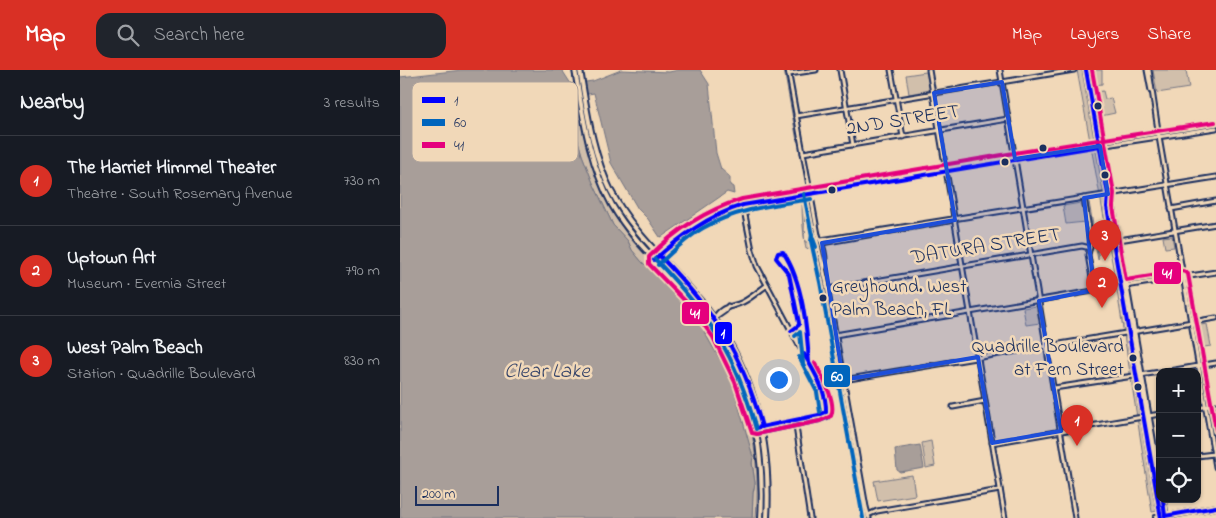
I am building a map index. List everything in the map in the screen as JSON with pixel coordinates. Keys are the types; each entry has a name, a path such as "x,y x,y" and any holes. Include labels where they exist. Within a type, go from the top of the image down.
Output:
{"main road":[{"path":"575,70 585,98 591,131 601,168 612,191 630,222 715,318 732,346 745,373 762,427 768,471 767,518"},
{"path":"580,70 580,99 586,133 596,169 612,204 631,233 692,299 709,321 719,336 747,395 756,428 762,470 760,518"},
{"path":"1086,70 1108,194 1107,207 1116,241 1146,417 1156,463"},
{"path":"586,133 591,131"},
{"path":"709,321 715,318"},
{"path":"1160,503 1162,517"},
{"path":"1162,517 1163,503"},
{"path":"1162,517 1216,507"}],"street":[{"path":"816,70 788,72 818,235 826,262 824,269"},
{"path":"840,70 853,145"},
{"path":"891,70 903,137"},
{"path":"929,70 1005,518"},
{"path":"1000,70 1075,518"},
{"path":"796,116 1002,82 1051,72 1074,70"},
{"path":"1148,70 1198,366 1214,442 1216,468"},
{"name":"2ND STREET","path":"803,153 1008,119"},
{"path":"654,260 699,223 744,205 946,170 1216,128"},
{"path":"820,242 1216,177"},
{"path":"835,334 1094,290 1088,255 1091,242 1084,198"},
{"path":"1171,209 1216,201"},
{"path":"744,205 754,258 819,383 827,406 826,412 819,415 756,428"},
{"path":"1116,241 1216,224"},
{"path":"820,242 868,517 885,510 1000,490"},
{"name":"DATURA STREET","path":"828,289 1082,246 1090,248"},
{"path":"1124,287 1216,272"},
{"path":"715,318 717,312 728,305 741,303 767,285"},
{"path":"843,380 1216,318"},
{"path":"1186,368 1216,363"},
{"path":"1054,388 1156,373"},
{"path":"953,406 985,401"},
{"path":"1201,408 1216,405"},
{"path":"992,443 1156,415"},
{"path":"795,420 810,518"},
{"path":"1201,456 1214,454"}],"highlighted area":[{"path":"1002,82 1015,159 1100,146 1108,194 1084,198 1094,290 1039,301 1061,431 992,443 978,357 843,380 822,243 955,220 934,93"}],"shaded area":[{"path":"784,70 787,73 799,142 797,141"},
{"path":"1077,70 1082,70 1151,469 1156,472 1156,503 1162,503 1163,510 1152,512 1115,278"},
{"path":"1092,70 1102,70 1102,84 1095,85"},
{"path":"1153,70 1186,70 1189,88 1157,93"},
{"path":"926,72 930,90 909,94 906,75"},
{"path":"1103,91 1105,99 1111,98 1115,113 1101,116 1096,92"},
{"path":"578,102 587,145 597,176 618,221 641,251 677,287 704,322 720,347 733,373 751,428 757,487 756,518 752,518 755,483 753,457 703,330 686,304 641,261 632,250 628,241 613,225 582,155 578,141"},
{"path":"805,199 808,203 814,239 812,231 810,231 812,229 810,221 808,221 810,220 809,213 805,212 804,231 806,232 804,234 805,242 808,242 809,248 806,249 803,231 802,208 802,202"},
{"path":"1088,202 1099,259 1098,260"},
{"path":"1081,203 1085,222 1066,224 1063,206"},
{"path":"1172,236 1174,247 1165,248 1163,237"},
{"path":"1037,306 1040,323 1026,325 1023,308"},
{"path":"1207,324 1211,346 1198,348 1194,326"},
{"path":"931,441 935,466 926,468 922,443"},
{"path":"912,475 915,495 878,501 874,481"}],"water":[{"name":"Clear Lake","path":"462,70 562,70 570,82 412,82 412,162 578,162 578,141 593,183 613,225 628,241 632,250 641,261 686,304 731,379 753,457 755,483 752,518 400,518 400,77"},
{"name":"Clear Lake","path":"621,70 669,72 700,70 709,84 716,153 721,169 730,177 730,185 733,187 734,194 727,192 660,237 648,219 638,209 611,163 594,93 578,96 578,83 593,81"},
{"path":"920,445 924,468 900,472 897,470 895,449"}],"transit line":[{"name":"1","path":"1086,70 1108,194 1107,207 1161,518"},
{"name":"41","path":"1092,70 1114,193 1113,207 1126,280 1183,271 1188,274 1216,430"},
{"name":"41","path":"815,363 830,397 832,404 831,416 820,421 757,434 752,433 735,382 713,337 689,305 649,264 649,257 692,222 716,209 742,199 1014,153 1215,122"},
{"name":"1","path":"654,260 674,243 707,221 743,205 1100,146"},
{"name":"60","path":"804,194 816,247"},
{"name":"60","path":"658,265 691,236 729,216 783,203 811,199"},
{"name":"60","path":"812,234 811,241 863,518"},
{"name":"1","path":"791,331 799,323 789,274 776,258 778,253 783,252 795,277 803,306 809,363"},
{"name":"1","path":"659,255 710,314 735,354 754,400 762,427"},
{"name":"60","path":"655,259 690,298 718,336 739,379 756,429"},
{"name":"60","path":"795,336 800,332 803,363"},
{"name":"1","path":"804,354 822,389 826,412"},
{"name":"60","path":"799,357 817,392 820,412"},
{"name":"1","path":"756,428 826,412"},
{"name":"60","path":"757,434 828,418"},
{"name":"1","path":"1163,503 1165,516 1216,507"}],"place":[{"name":"West Palm Beach","path":"1105,261"},
{"name":"Greyhound. West Palm Beach, FL","path":"823,298"},
{"name":"Uptown Art","path":"1102,308"},
{"name":"Quadrille Boulevard at Fern Street","path":"1133,358"},
{"name":"The Harriet Himmel Theater","path":"1077,446"}]}
